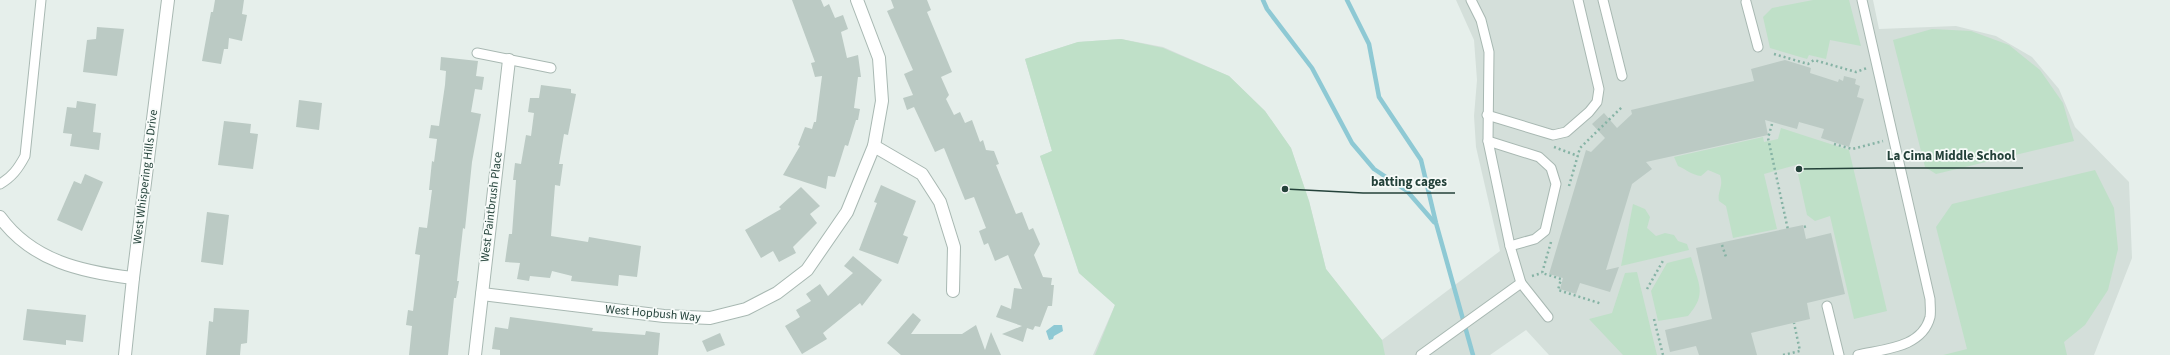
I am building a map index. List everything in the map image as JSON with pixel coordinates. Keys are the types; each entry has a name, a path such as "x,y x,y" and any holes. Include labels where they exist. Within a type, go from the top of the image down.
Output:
{"street":[{"name":"West Whispering Hills Drive","path":"125,355 133,278 168,0"},
{"name":"West Hopbush Way","path":"482,294 664,316 710,318 746,309 777,293 807,270 847,212 874,146 882,101 879,58 856,0"},
{"name":"West Paintbrush Place","path":"475,355 508,60"},
{"path":"874,146 922,174 940,202 954,246 953,291"},
{"path":"0,217 19,239 57,263 100,274 133,278"}],"lane":[{"path":"0,184 18,168 25,156 41,0"},
{"path":"1471,0 1481,20 1489,52 1487,115 1488,141 1510,246 1521,283 1548,317"},
{"path":"1487,115 1553,135 1566,132 1589,112 1597,102 1599,88 1578,0"},
{"path":"1603,0 1622,76"},
{"path":"1858,355 1909,344 1921,336 1930,317 1930,298 1862,0"},
{"path":"1749,1 1758,47"},
{"path":"477,53 551,68"},
{"path":"1488,141 1539,157 1551,168 1556,184 1545,231 1535,239 1510,246"},
{"path":"1421,355 1521,283"},
{"path":"1827,306 1840,355"}],"path":[{"path":"1774,54 1808,64 1814,60 1856,72 1868,68"},
{"path":"1580,148 1622,107"},
{"path":"1600,120 1604,125"},
{"path":"1772,124 1768,138 1788,230"},
{"path":"1834,144 1852,149 1883,141"},
{"path":"1552,146 1578,156"},
{"path":"1722,245 1726,257"},
{"path":"1646,289 1664,259"},
{"path":"1532,276 1542,273"},
{"path":"1561,279 1558,290 1602,304"},
{"path":"1654,319 1663,355"},
{"path":"1794,323 1801,355"},
{"path":"1782,355 1800,351"}],"shaded area":[{"path":"1456,0 1873,0 1879,29 1956,26 1996,36 2032,57 2059,89 2075,127 2129,182 2132,258 2094,355 1549,355 1526,330 1490,355 1093,355 1115,305 1079,273 1040,156 1052,151 1025,59 1078,42 1121,39 1163,47 1229,76 1265,111 1291,148 1309,201 1326,269 1382,340 1500,251 1476,147 1474,116 1477,80 1474,40"}],"green space":[{"path":"1813,0 1849,0 1861,46 1830,40 1826,59 1809,55 1807,59 1770,48 1763,17 1772,8"},
{"path":"1932,29 1971,31 2009,45 2040,70 2063,103 2074,141 1936,174 1925,167 1893,40"},
{"path":"1121,39 1163,48 1229,76 1265,111 1291,148 1309,201 1326,269 1382,340 1385,355 1095,355 1115,305 1079,273 1040,156 1052,151 1025,59 1078,42"},
{"path":"1781,128 1849,150 1887,311 1854,319 1830,216 1815,221 1807,215 1796,165 1764,174 1777,229 1733,238 1726,206 1719,201 1721,183 1720,175 1708,170 1701,176 1695,175 1678,166 1674,157 1763,137 1764,142 1778,139"},
{"path":"2095,170 2114,208 2118,249 2108,290 2085,325 2064,342 2067,355 1943,355 1967,349 1936,227 1952,204"},
{"path":"1633,204 1645,209 1650,217 1647,228 1656,236 1665,233 1674,235 1678,241 1687,244 1689,250 1621,266"},
{"path":"1691,257 1700,288 1698,301 1688,316 1658,321 1651,291 1667,263"},
{"path":"1637,272 1657,355 1623,355 1589,319 1612,313 1625,273"}],"water":[{"path":"1054,325 1062,325 1063,331 1054,336 1053,339 1049,340 1046,331"}],"building":[{"path":"215,0 244,0 242,14 247,15 242,41 229,38 228,49 224,49 221,64 202,61 211,12 213,12"},
{"path":"792,0 821,0 824,7 829,4 835,18 843,15 848,29 841,32 847,58 858,55 861,77 858,77 854,108 860,109 858,120 856,120 848,146 845,145 835,177 828,176 826,189 783,175 800,146 798,145 805,127 812,129 814,122 816,122 822,76 815,77 811,63 815,62"},
{"path":"891,0 927,0 931,10 927,12 952,72 941,77 949,95 946,99 954,115 960,112 965,123 972,120 980,142 983,140 986,150 994,151 999,164 996,165 1016,214 1022,212 1029,230 1033,228 1040,244 1034,255 1043,277 1052,278 1051,285 1054,285 1052,306 1048,306 1040,327 1035,326 1033,330 1027,328 1023,342 1002,334 1022,326 996,317 1001,305 1011,309 1014,288 1022,289 1008,255 995,261 988,243 984,245 979,231 986,228 974,197 965,200 944,148 935,152 914,107 907,110 903,98 913,95 904,74 913,70 887,11 894,8"},
{"path":"97,27 124,29 117,76 83,72 87,40 96,39"},
{"path":"441,57 478,61 476,76 484,77 482,90 475,89 471,112 481,114 472,162 465,229 463,228 457,281 459,281 456,298 454,298 448,355 409,355 412,326 406,325 408,310 413,311 420,255 415,254 419,227 427,228 432,190 429,190 432,161 434,162 437,139 429,138 431,125 439,126 445,85 446,71 440,70"},
{"path":"1785,60 1811,68 1810,73 1838,82 1839,79 1843,81 1844,76 1856,79 1855,84 1860,86 1857,97 1864,99 1849,147 1821,138 1824,129 1799,122 1797,129 1765,120 1768,135 1646,162 1652,169 1632,184 1606,270 1619,267 1610,292 1580,283 1576,294 1560,289 1563,278 1549,274 1586,150 1591,152 1605,138 1592,124 1604,113 1617,128 1632,114 1631,110 1754,81 1751,69"},
{"path":"541,85 571,89 571,93 576,94 568,135 564,134 559,164 563,164 560,186 555,185 551,236 588,242 589,237 641,246 637,277 619,275 618,286 571,281 572,276 552,271 550,278 530,276 529,281 517,279 520,263 505,262 509,234 512,234 516,180 513,180 515,163 521,164 526,135 531,136 534,113 528,112 530,98 539,98"},
{"path":"299,100 322,103 319,130 296,127"},
{"path":"77,101 96,104 93,132 101,133 99,150 70,146 72,134 63,133 67,107 76,108"},
{"path":"224,121 251,124 250,133 258,134 253,169 218,165"},
{"path":"85,174 103,182 82,231 57,220 74,181 81,184"},
{"path":"881,185 916,201 903,235 908,237 898,264 859,250 877,203 874,202"},
{"path":"801,187 820,206 810,214 817,223 793,247 796,253 779,262 773,251 761,258 745,230 781,209 779,207"},
{"path":"207,212 229,215 223,265 201,262"},
{"path":"1803,225 1806,239 1831,233 1845,294 1807,303 1810,319 1751,333 1757,355 1699,355 1696,346 1670,352 1665,330 1712,319 1696,248"},
{"path":"853,256 882,280 862,306 860,303 823,333 827,339 802,354 785,326 800,317 796,310 811,301 806,294 820,284 828,296 853,273 844,266"},
{"path":"214,308 249,310 247,343 241,344 240,355 206,355 209,321 213,322"},
{"path":"27,309 86,315 83,342 66,340 66,345 23,340"},
{"path":"913,313 921,320 911,334 962,334 976,325 985,350 991,332 1001,355 901,355 887,343"},
{"path":"510,317 593,328 592,331 645,335 646,331 660,333 658,355 500,355 500,350 492,349 495,327 508,329"},
{"path":"720,333 725,345 707,352 702,341"}],"waterway":[{"path":"1263,0 1267,9 1312,68 1352,143 1374,169 1407,191 1434,222"},
{"path":"1347,0 1369,44 1379,97 1421,160 1436,223 1473,355"}],"place":[{"name":"La Cima Middle School","path":"1799,169"},
{"name":"batting cages","path":"1285,189"}]}
